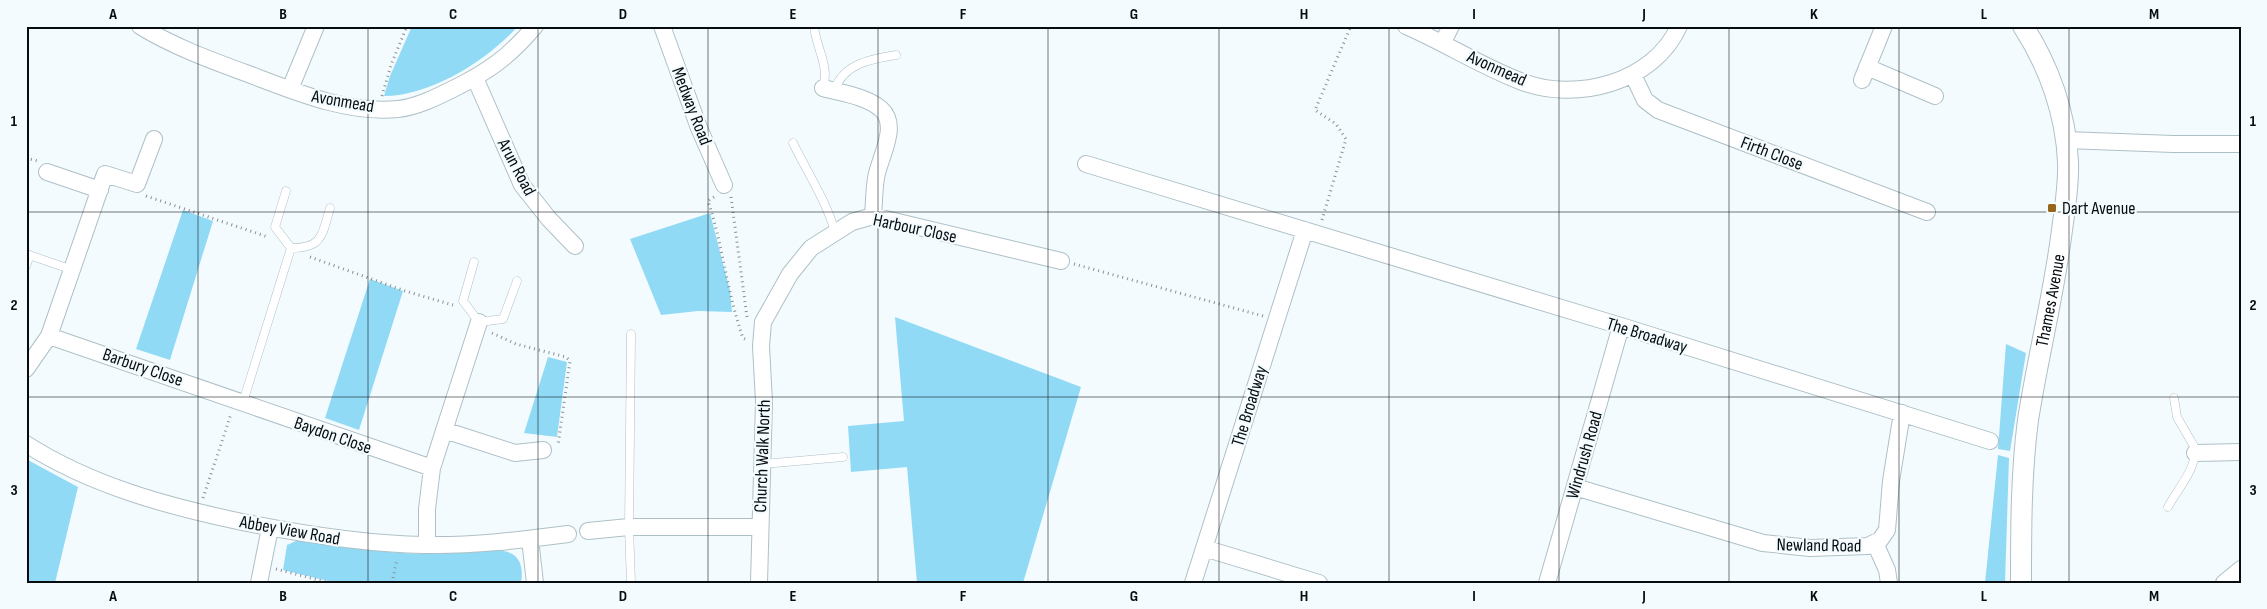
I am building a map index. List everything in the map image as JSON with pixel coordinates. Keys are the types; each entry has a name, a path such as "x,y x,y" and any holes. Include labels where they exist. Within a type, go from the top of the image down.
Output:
{"street":[{"name":"Avonmead","path":"140,26 191,51 324,101 379,109 398,109 412,105 475,78 498,64 535,26"},
{"path":"290,89 316,26"},
{"name":"Medway Road","path":"662,26 699,128 722,180"},
{"name":"Avonmead","path":"1406,26 1443,42 1521,82 1543,87 1566,89 1604,85 1633,75 1654,60 1665,49 1679,26"},
{"path":"1443,42 1451,26"},
{"path":"1884,26 1865,74 1935,96"},
{"name":"Thames Avenue","path":"2021,583 2021,530 2026,440 2061,242 2068,172 2066,140 2048,73 2023,26"},
{"name":"Firth Close","path":"1633,75 1645,100 1658,110 1927,212"},
{"name":"Arun Road","path":"475,78 522,185 549,219 575,246"},
{"path":"828,89 867,101 879,108 886,116 888,134 876,179 873,216"},
{"path":"26,369 49,336 105,174 137,184 154,139"},
{"path":"2066,140 2198,145 2241,144"},
{"name":"The Broadway","path":"1086,164 1621,326 1990,441"},
{"path":"46,172 100,190"},
{"name":"Harbour Close","path":"761,329 770,306 797,264 811,248 852,222 873,216 1061,261"},
{"name":"The Broadway","path":"1194,583 1276,320 1311,232"},
{"path":"427,545 427,509 432,468 479,322"},
{"name":"Windrush Road","path":"1547,583 1621,326"},
{"name":"Church Walk North","path":"759,583 764,402 761,329"},
{"name":"Barbury Close","path":"49,336 239,400"},
{"name":"Baydon Close","path":"239,400 264,412 432,468"},
{"name":"Newland Road","path":"1575,486 1763,544 1810,548 1868,546 1875,544 1887,530 1891,481 1902,413"},
{"path":"444,430 515,453 543,450"},
{"name":"Abbey View Road","path":"26,444 88,477 117,488 198,512 270,528 337,538 427,545 474,544 568,534"},
{"path":"2196,453 2241,452"},
{"path":"588,531 629,527 760,527"},
{"path":"259,583 270,528"},
{"path":"530,539 535,583"},
{"path":"1875,544 1887,570 1889,583"},
{"path":"1204,548 1319,583"},
{"path":"2224,583 2241,569"}],"lane":[{"path":"814,26 815,41 826,68 828,89"},
{"path":"828,89 857,65 868,60 896,55"},
{"path":"793,143 829,212 835,232"},
{"path":"286,192 275,227 291,248"},
{"path":"291,248 308,247 320,239 330,208"},
{"path":"239,400 291,248"},
{"path":"26,266 28,255 73,270"},
{"path":"474,262 463,301 479,322 503,319 517,281"},
{"path":"631,334 629,527 631,583"},
{"path":"2168,507 2188,473 2196,453 2177,416 2174,398"},
{"path":"763,464 842,457"}],"path":[{"path":"379,109 383,87 407,26"},
{"path":"1311,232 1346,139 1336,124 1314,110 1351,26"},
{"path":"722,180 732,198 747,318 761,329"},
{"path":"722,180 718,194 708,201 717,227 736,316 743,338 761,346"},
{"path":"137,184 142,194 262,235 325,263 461,308 497,337 566,357 570,361 558,445 543,450"},
{"path":"1061,261 1276,320"},
{"path":"198,512 239,400"},
{"path":"392,583 400,544"},
{"path":"263,566 330,583"}],"shaded area":[{"path":"412,26 518,26 491,51 457,74 421,90 384,96 390,76"},
{"path":"183,210 213,221 170,360 136,349"},
{"path":"710,213 730,291 732,312 698,311 661,315 630,239"},
{"path":"370,279 403,291 359,430 325,418"},
{"path":"895,317 1081,387 1023,583 917,583 907,467 851,472 848,426 904,421"},
{"path":"2006,344 2026,353 2010,451 1998,449"},
{"path":"548,357 567,362 557,437 524,433"},
{"path":"1998,455 2009,458 2005,583 1985,583"},
{"path":"26,459 78,487 55,583 26,583"},
{"path":"307,540 366,549 411,553 435,554 481,550 502,551 510,553 517,558 522,570 521,583 336,583 283,570 287,545 296,541"}],"place":[{"name":"Dart Avenue","path":"2052,208"}]}
